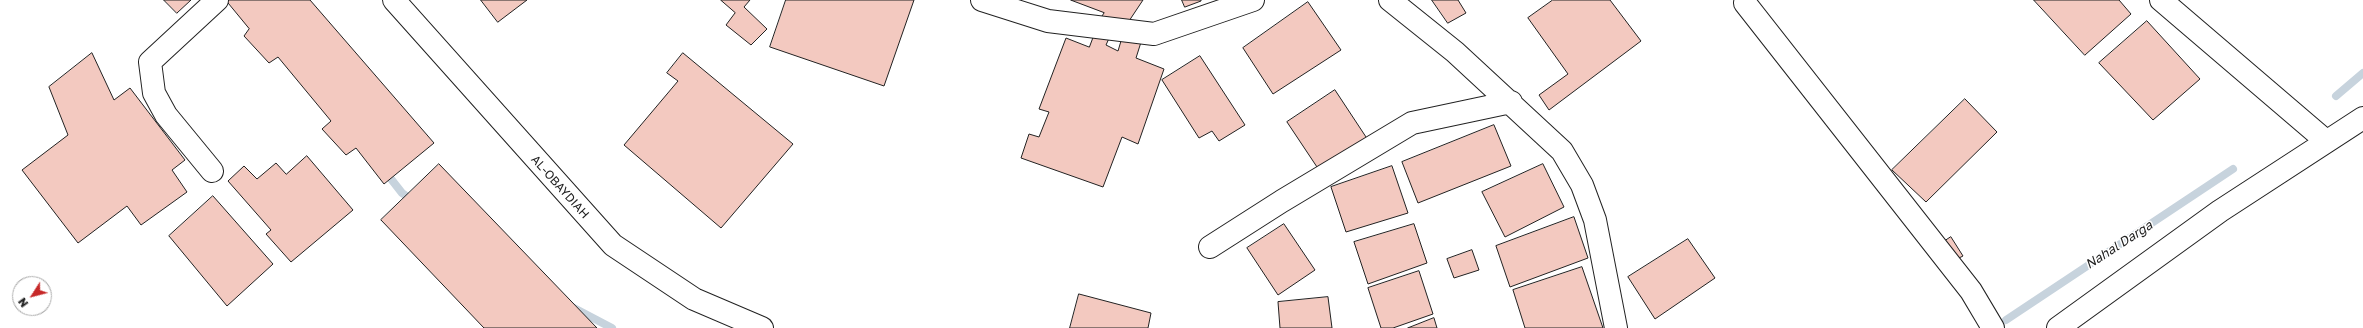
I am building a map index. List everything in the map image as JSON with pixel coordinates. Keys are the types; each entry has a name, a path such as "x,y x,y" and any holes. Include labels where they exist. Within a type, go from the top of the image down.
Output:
{"street":[{"path":"212,171 166,115 154,93 150,62 217,0"},
{"name":"AL-OBAYDIAH","path":"394,0 613,245 694,299 762,328"},
{"path":"982,0 1048,21 1154,34 1253,0"},
{"path":"1390,0 1455,52 1511,102 1562,151 1582,185 1595,220 1616,328"},
{"path":"2161,0 2326,141"},
{"path":"1745,4 1970,291 1993,328"},
{"path":"1210,247 1282,201 1412,123 1511,102"},
{"path":"2058,328 2220,210 2363,118"}],"building":[{"path":"164,0 191,0 177,13"},
{"path":"226,0 310,0 434,143 384,184 356,148 346,155 322,129 331,121 278,57 269,63 244,36 249,29"},
{"path":"481,0 527,0 498,22"},
{"path":"721,0 750,0 744,7 767,29 751,45 726,25 735,13"},
{"path":"786,0 914,0 884,86 770,47"},
{"path":"1071,0 1143,0 1127,24 1100,19 1104,13"},
{"path":"1182,0 1201,0 1201,1 1185,7"},
{"path":"1432,0 1458,0 1466,13 1448,23"},
{"path":"1553,0 1610,0 1641,41 1549,110 1539,95 1568,74 1528,18"},
{"path":"2034,0 2119,0 2131,14 2085,55"},
{"path":"1308,2 1341,50 1273,94 1243,48"},
{"path":"2147,21 2200,79 2153,120 2099,63"},
{"path":"1097,28 1111,34 1106,45 1118,51 1124,31 1142,39 1136,58 1164,69 1138,144 1122,137 1103,187 1021,158 1029,134 1039,137 1049,112 1039,109 1066,38 1089,47"},
{"path":"92,53 114,100 130,88 185,160 172,170 187,192 141,225 127,206 78,243 22,170 68,135 49,87"},
{"path":"683,53 793,144 721,228 624,145 678,81 667,73"},
{"path":"1200,56 1245,125 1219,141 1212,131 1199,138 1162,80"},
{"path":"1335,90 1368,140 1319,170 1287,122"},
{"path":"1965,99 1997,132 1926,202 1892,170"},
{"path":"1494,125 1511,166 1418,203 1402,162"},
{"path":"307,156 353,210 291,262 266,234 271,230 228,181 244,166 257,179 276,163 286,174"},
{"path":"439,164 597,328 484,328 381,220"},
{"path":"1543,164 1564,207 1505,237 1482,192"},
{"path":"1392,166 1408,213 1346,232 1331,187"},
{"path":"213,196 273,264 227,306 169,236"},
{"path":"1574,217 1588,258 1510,287 1496,246"},
{"path":"1284,224 1315,270 1278,295 1247,248"},
{"path":"1414,224 1427,263 1368,284 1354,242"},
{"path":"1951,237 1963,256 1951,262 1939,245"},
{"path":"1688,239 1715,278 1655,319 1628,277"},
{"path":"1472,250 1479,270 1454,278 1447,259"},
{"path":"1582,267 1603,328 1525,328 1513,290"},
{"path":"1419,271 1433,314 1393,328 1381,328 1368,288"},
{"path":"1079,294 1151,313 1148,328 1070,328"},
{"path":"1328,297 1332,328 1280,328 1278,302"},
{"path":"1434,318 1437,328 1408,328"}],"waterway":[{"name":"Nahal Darga","path":"2336,96 2363,73"},
{"name":"Nahal Darga","path":"2006,320 2233,169"},
{"path":"384,170 402,193 415,202"},
{"path":"572,307 612,328"}]}
